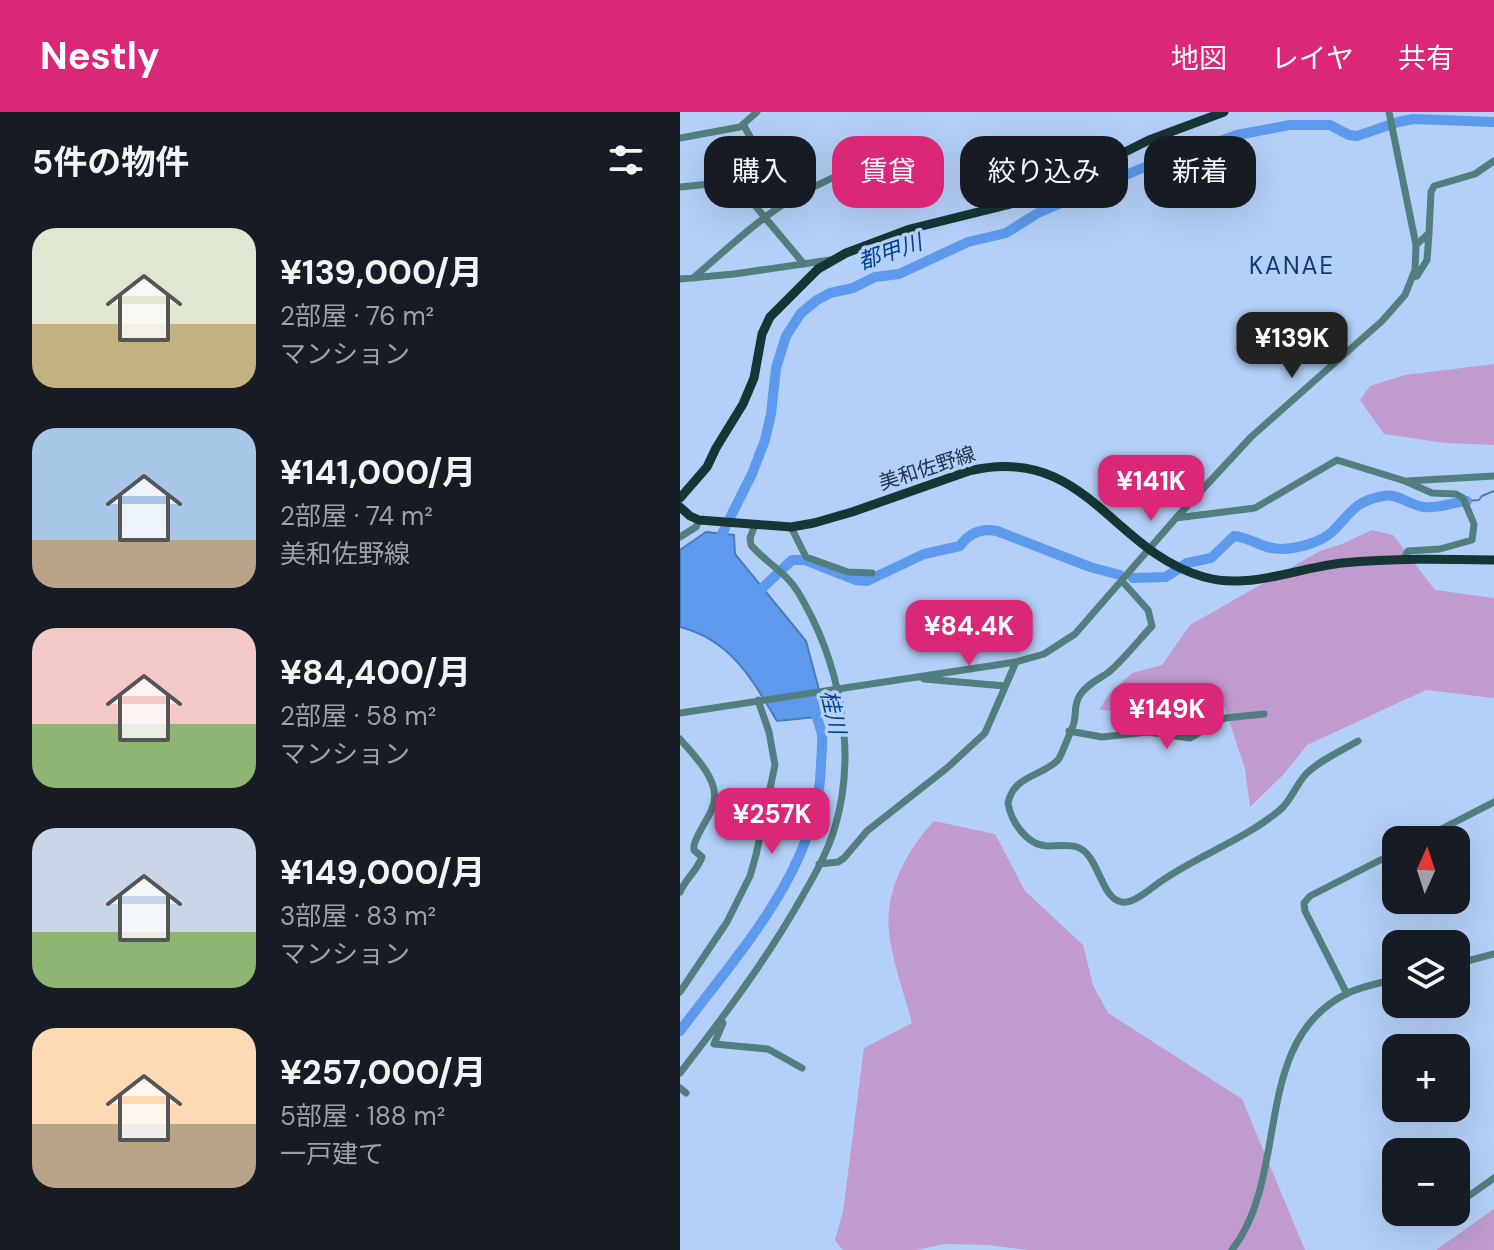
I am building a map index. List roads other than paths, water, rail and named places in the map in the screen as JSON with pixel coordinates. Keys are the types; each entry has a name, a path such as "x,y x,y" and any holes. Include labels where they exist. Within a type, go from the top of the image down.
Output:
{"main road":[{"path":"680,498 707,467 743,404 754,378 762,334 770,317 790,293 832,260 923,225 1031,199 1149,140 1224,112"},
{"name":"美和佐野線","path":"680,507 690,516 703,520 791,527 833,518 969,471 1015,467 1049,474 1072,485 1150,549 1180,568 1207,578 1244,581 1337,564 1494,560"}],"street":[{"path":"680,138 740,127 757,112"},
{"path":"680,713 1016,662 1044,654 1069,639 1259,429 1391,313 1405,295 1413,277 1416,245 1389,112"},
{"path":"743,124 750,136"},
{"path":"1413,277 1417,276 1427,260 1431,192 1434,186 1475,174 1494,161"},
{"path":"693,278 766,218 808,191 832,181"},
{"path":"680,187 704,184"},
{"path":"757,208 804,264"},
{"path":"1410,215 1430,217"},
{"path":"1416,245 1429,233"},
{"path":"680,279 832,260"},
{"path":"1176,518 1255,508 1337,460 1405,481 1432,493 1456,494 1464,501 1475,527 1471,542 1440,549 1406,551 1403,560"},
{"path":"1405,481 1494,476"},
{"path":"680,537 703,520"},
{"path":"680,1073 770,951 819,864 836,825 843,778 843,731 837,688 810,615 792,583 751,545 753,525"},
{"path":"791,527 806,557 848,572 872,573"},
{"path":"1122,581 1148,610 1152,624 1111,670 1082,692 1073,726 1058,760 1018,785 1010,797 1009,809 1019,828 1033,842 1082,849 1109,891 1122,902 1131,900 1249,831 1282,808 1313,768 1358,741"},
{"path":"819,864 838,862 844,858 875,824 947,768 989,729 1016,662"},
{"path":"921,676 927,680 1005,686"},
{"path":"682,986 727,922 750,876 756,855 775,765 759,700"},
{"path":"1069,731 1102,737 1148,732 1190,738 1225,718 1264,714"},
{"path":"680,739 707,773 714,805 694,845 694,850 702,857 697,870 685,881 680,892"},
{"path":"1447,826 1494,802"},
{"path":"1347,994 1305,911 1304,903 1310,896 1382,859"},
{"path":"1470,960 1494,954"},
{"path":"1232,1250 1248,1227 1260,1198 1289,1058 1305,1030 1328,1007 1347,994 1382,983"},
{"path":"729,1010 714,1044 768,1049 802,1068"},
{"path":"1470,1195 1494,1178"}],"water":[{"path":"706,532 734,535 735,554 806,641 826,716 777,721 749,676 727,651 698,633 680,627 680,550"}],"waterway":[{"name":"都甲川","path":"716,546 752,474 765,440 776,368 786,336 801,313 817,300 875,277 899,274 968,242 1006,233 1038,213 1140,169 1237,135 1290,125 1330,125 1357,136 1413,119 1494,122"},
{"path":"1467,501 1479,500 1494,491"},
{"path":"1133,578 1166,577 1187,563 1211,558 1234,536 1274,548 1287,549 1309,544 1328,535 1349,513 1374,498 1394,496 1429,507 1467,501"},
{"path":"754,596 792,560 805,560 856,580 867,581 924,554 960,546 976,532 986,530 997,531 1090,567 1120,575"},
{"name":"桂川","path":"680,1031 771,908 806,840 816,804 822,747 821,731 813,706"}],"district":[{"name":"KANAE","path":"1292,265"}]}
